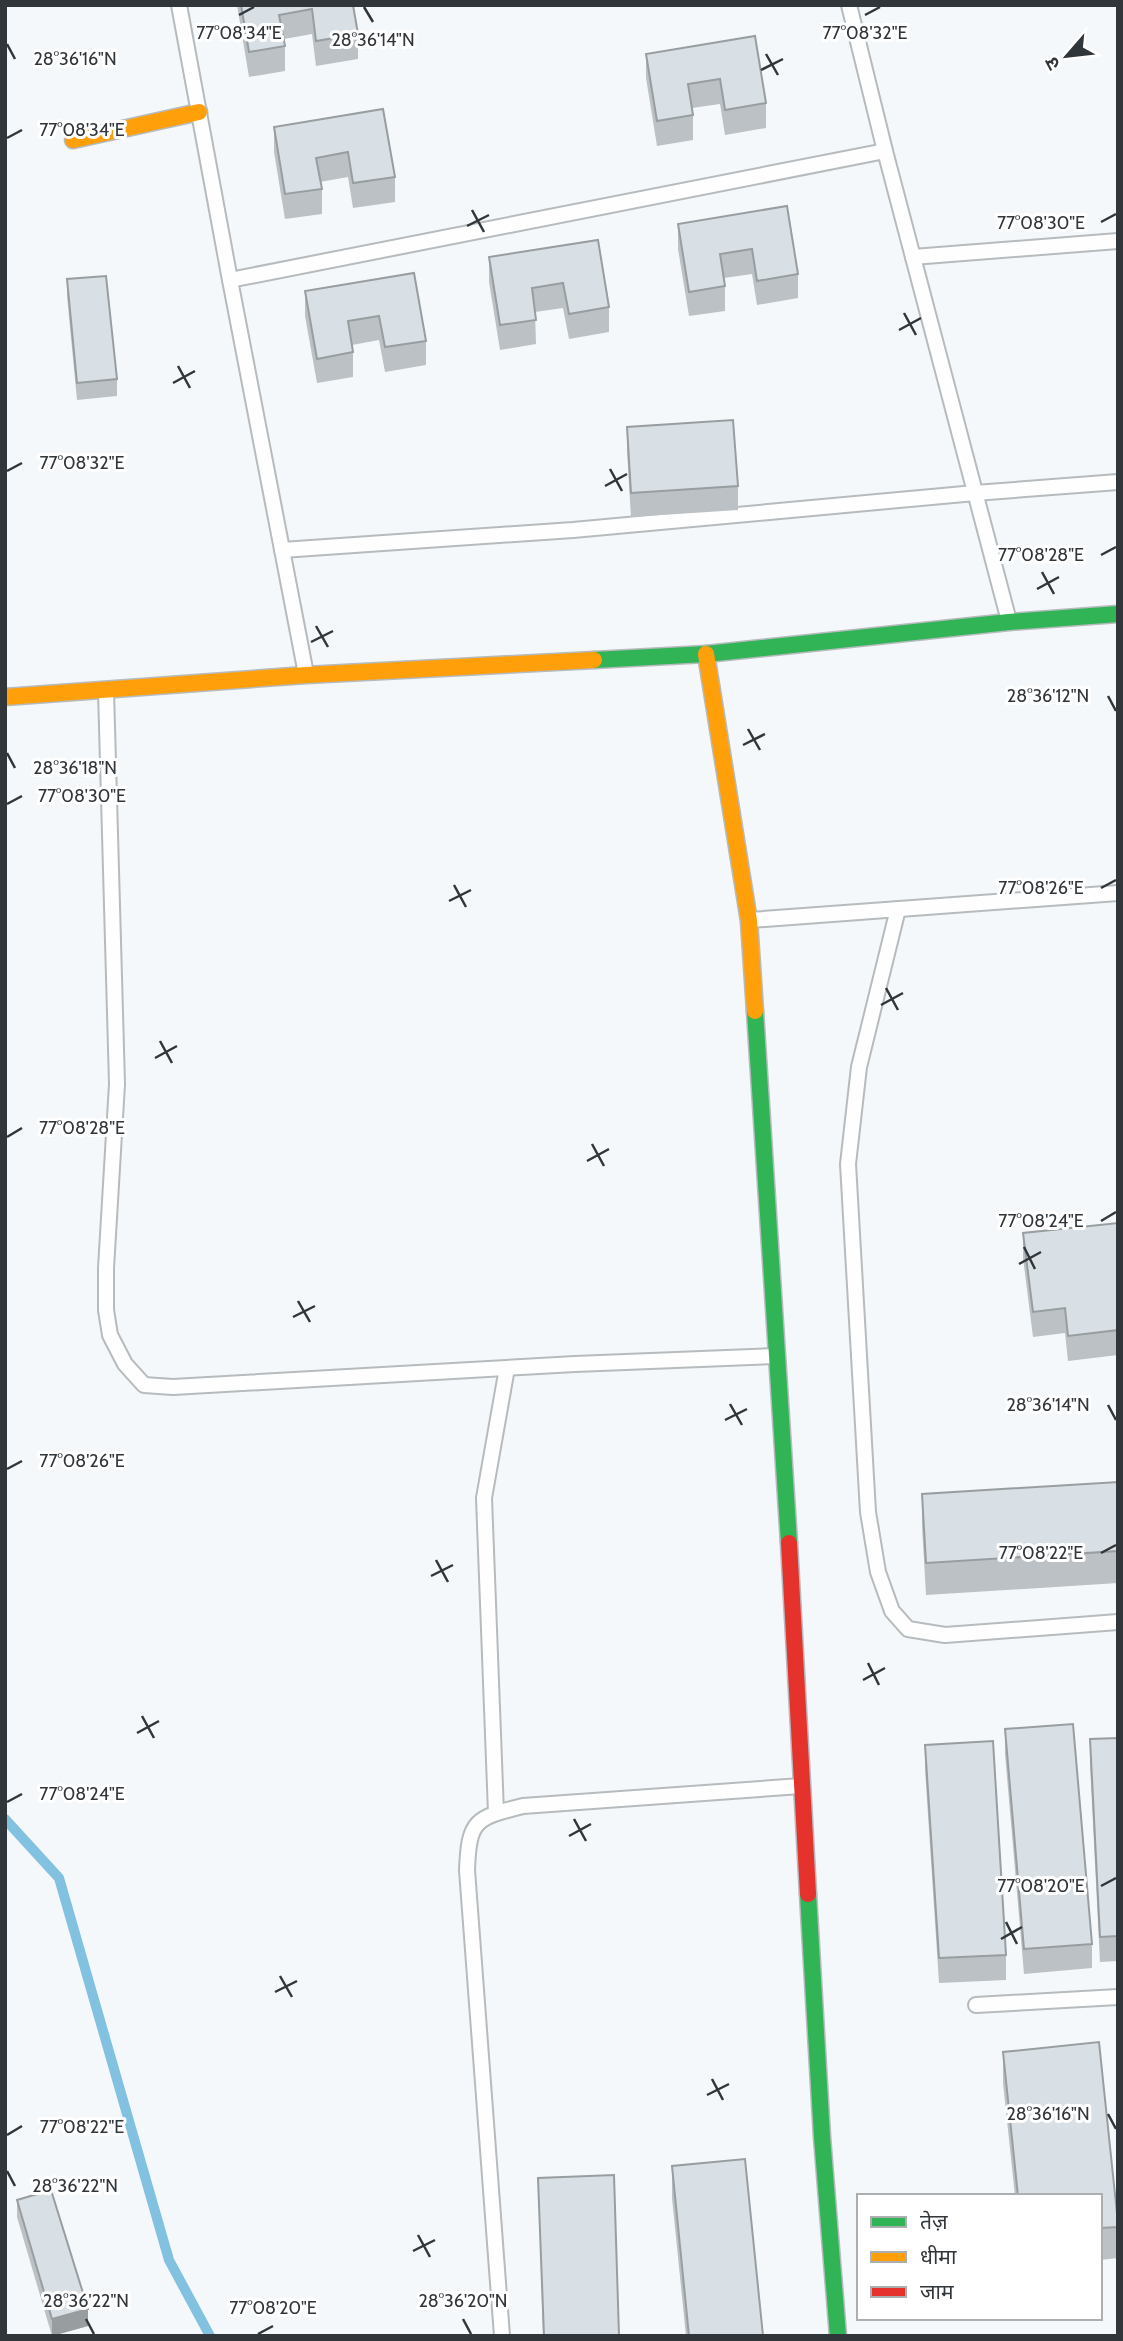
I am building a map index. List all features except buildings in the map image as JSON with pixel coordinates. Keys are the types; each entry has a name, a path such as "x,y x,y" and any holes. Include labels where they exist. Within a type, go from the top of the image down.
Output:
{"street":[{"path":"74,140 199,112"},
{"path":"5,697 306,675 706,654 1009,622 1118,614"},
{"path":"706,654 749,920 778,1356 821,2124 838,2336"}],"lane":[{"path":"179,5 306,675"},
{"path":"849,5 1009,622"},
{"path":"230,280 885,151"},
{"path":"913,257 1118,241"},
{"path":"282,550 573,530 1118,482"},
{"path":"106,690 117,1084 106,1310 110,1335 125,1364 144,1385 173,1387 778,1356"},
{"path":"749,920 1118,893"},
{"path":"898,909 859,1067 848,1164 869,1512 878,1572 892,1611 908,1629 945,1635 1118,1622"},
{"path":"496,1813 484,1498 507,1368"},
{"path":"502,2336 467,1870 468,1839 477,1822 496,1813 523,1806 802,1786"},
{"path":"976,2006 1118,1997"}],"waterway":[{"path":"5,1819 59,1878 169,2260 210,2336"}],"traffic: fast":[{"path":"594,660 706,654 1009,622 1118,614"},
{"path":"755,1011 789,1543"},
{"path":"808,1894 822,2137 838,2336"}],"traffic: slow":[{"path":"73,140 199,112"},
{"path":"706,654 749,921 755,1011"},
{"path":"5,697 306,675 594,660"}],"traffic: jam":[{"path":"789,1543 808,1894"}]}
